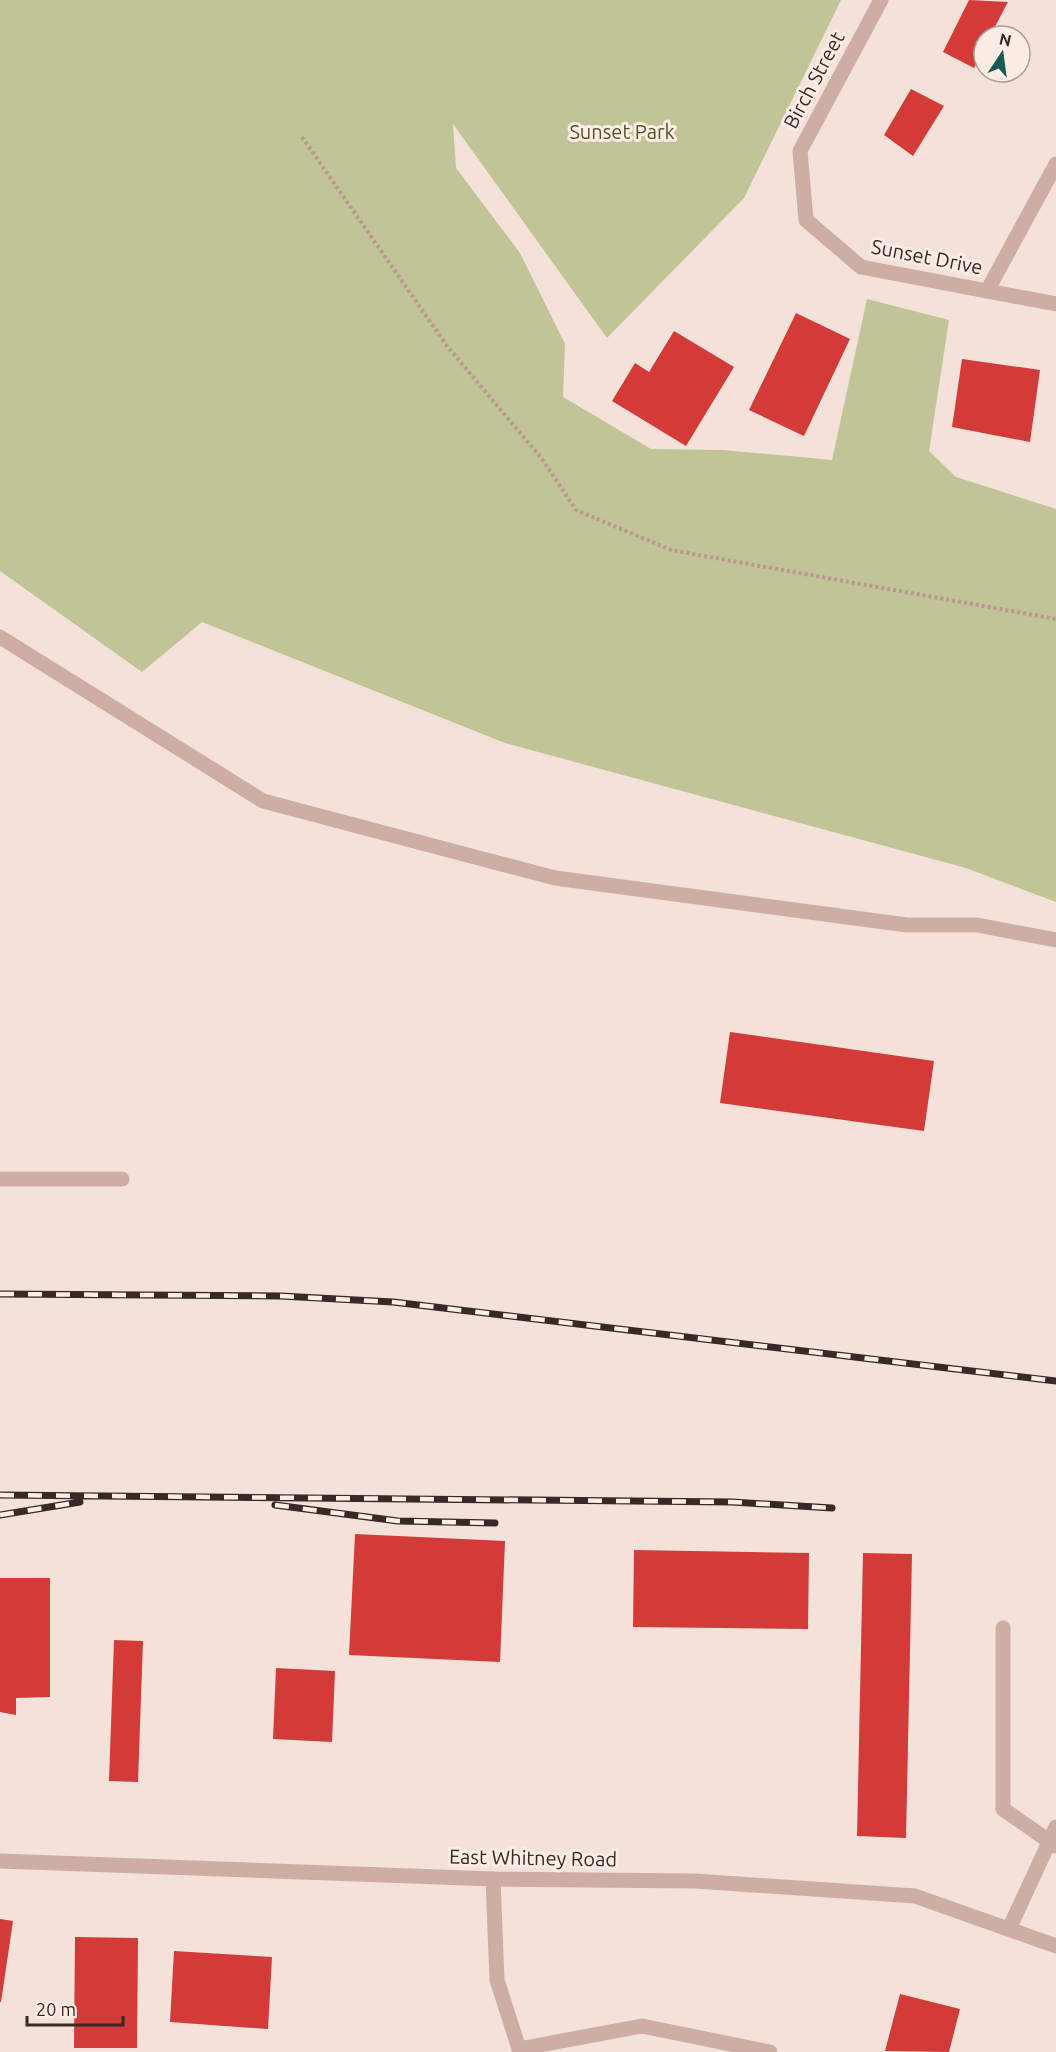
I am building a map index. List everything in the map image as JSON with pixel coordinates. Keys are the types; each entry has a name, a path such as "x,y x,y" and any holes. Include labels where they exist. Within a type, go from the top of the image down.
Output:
{"street":[{"name":"Birch Street","path":"806,220 800,151 881,0"},
{"path":"987,291 1056,164"},
{"name":"Sunset Drive","path":"806,220 861,267 1056,304"},
{"path":"0,637 263,801 555,878 908,925 977,925 1056,940"},
{"path":"0,1179 122,1179"},
{"path":"1003,1628 1003,1809 1052,1845"},
{"path":"1009,1929 1052,1845 1056,1827"},
{"name":"East Whitney Road","path":"0,1861 493,1879 695,1881 915,1896 1056,1946"},
{"path":"493,1879 497,1980 519,2051 642,2026 771,2052"}],"path":[{"path":"302,138 447,346 542,459 576,510 671,550 1056,619"}],"green space":[{"name":"Sunset Park","path":"0,0 841,0 744,198 607,338 453,124 456,168 520,253 565,344 563,397 651,449 723,450 832,460 867,299 949,320 929,451 956,477 1056,509 1056,902 966,868 505,743 202,622 142,672 0,571"}],"building":[{"path":"969,0 1008,2 996,24 972,24 972,67 943,52"},
{"path":"911,89 944,106 913,156 884,135"},
{"path":"796,313 850,339 804,436 749,410"},
{"path":"674,331 734,367 686,446 612,401 635,363 649,372"},
{"path":"962,359 1040,370 1030,442 952,427"},
{"path":"730,1032 934,1061 924,1131 720,1103"},
{"path":"355,1534 505,1541 500,1662 349,1655"},
{"path":"634,1550 809,1553 808,1629 633,1627"},
{"path":"863,1553 912,1554 906,1838 857,1836"},
{"path":"0,1578 50,1578 50,1697 16,1698 16,1715 0,1712"},
{"path":"114,1640 143,1641 138,1782 109,1781"},
{"path":"276,1668 335,1671 332,1742 273,1739"},
{"path":"0,1919 13,1921 1,2002 0,2002"},
{"path":"75,1937 138,1938 137,2048 74,2048"},
{"path":"174,1951 272,1957 268,2029 170,2022"},
{"path":"900,1994 960,2009 949,2052 885,2051"}],"railway":[{"path":"0,1294 281,1296 393,1302 1056,1381"},
{"path":"0,1495 732,1502 832,1508"},
{"path":"0,1515 80,1502"},
{"path":"275,1505 398,1521 495,1523"}]}
